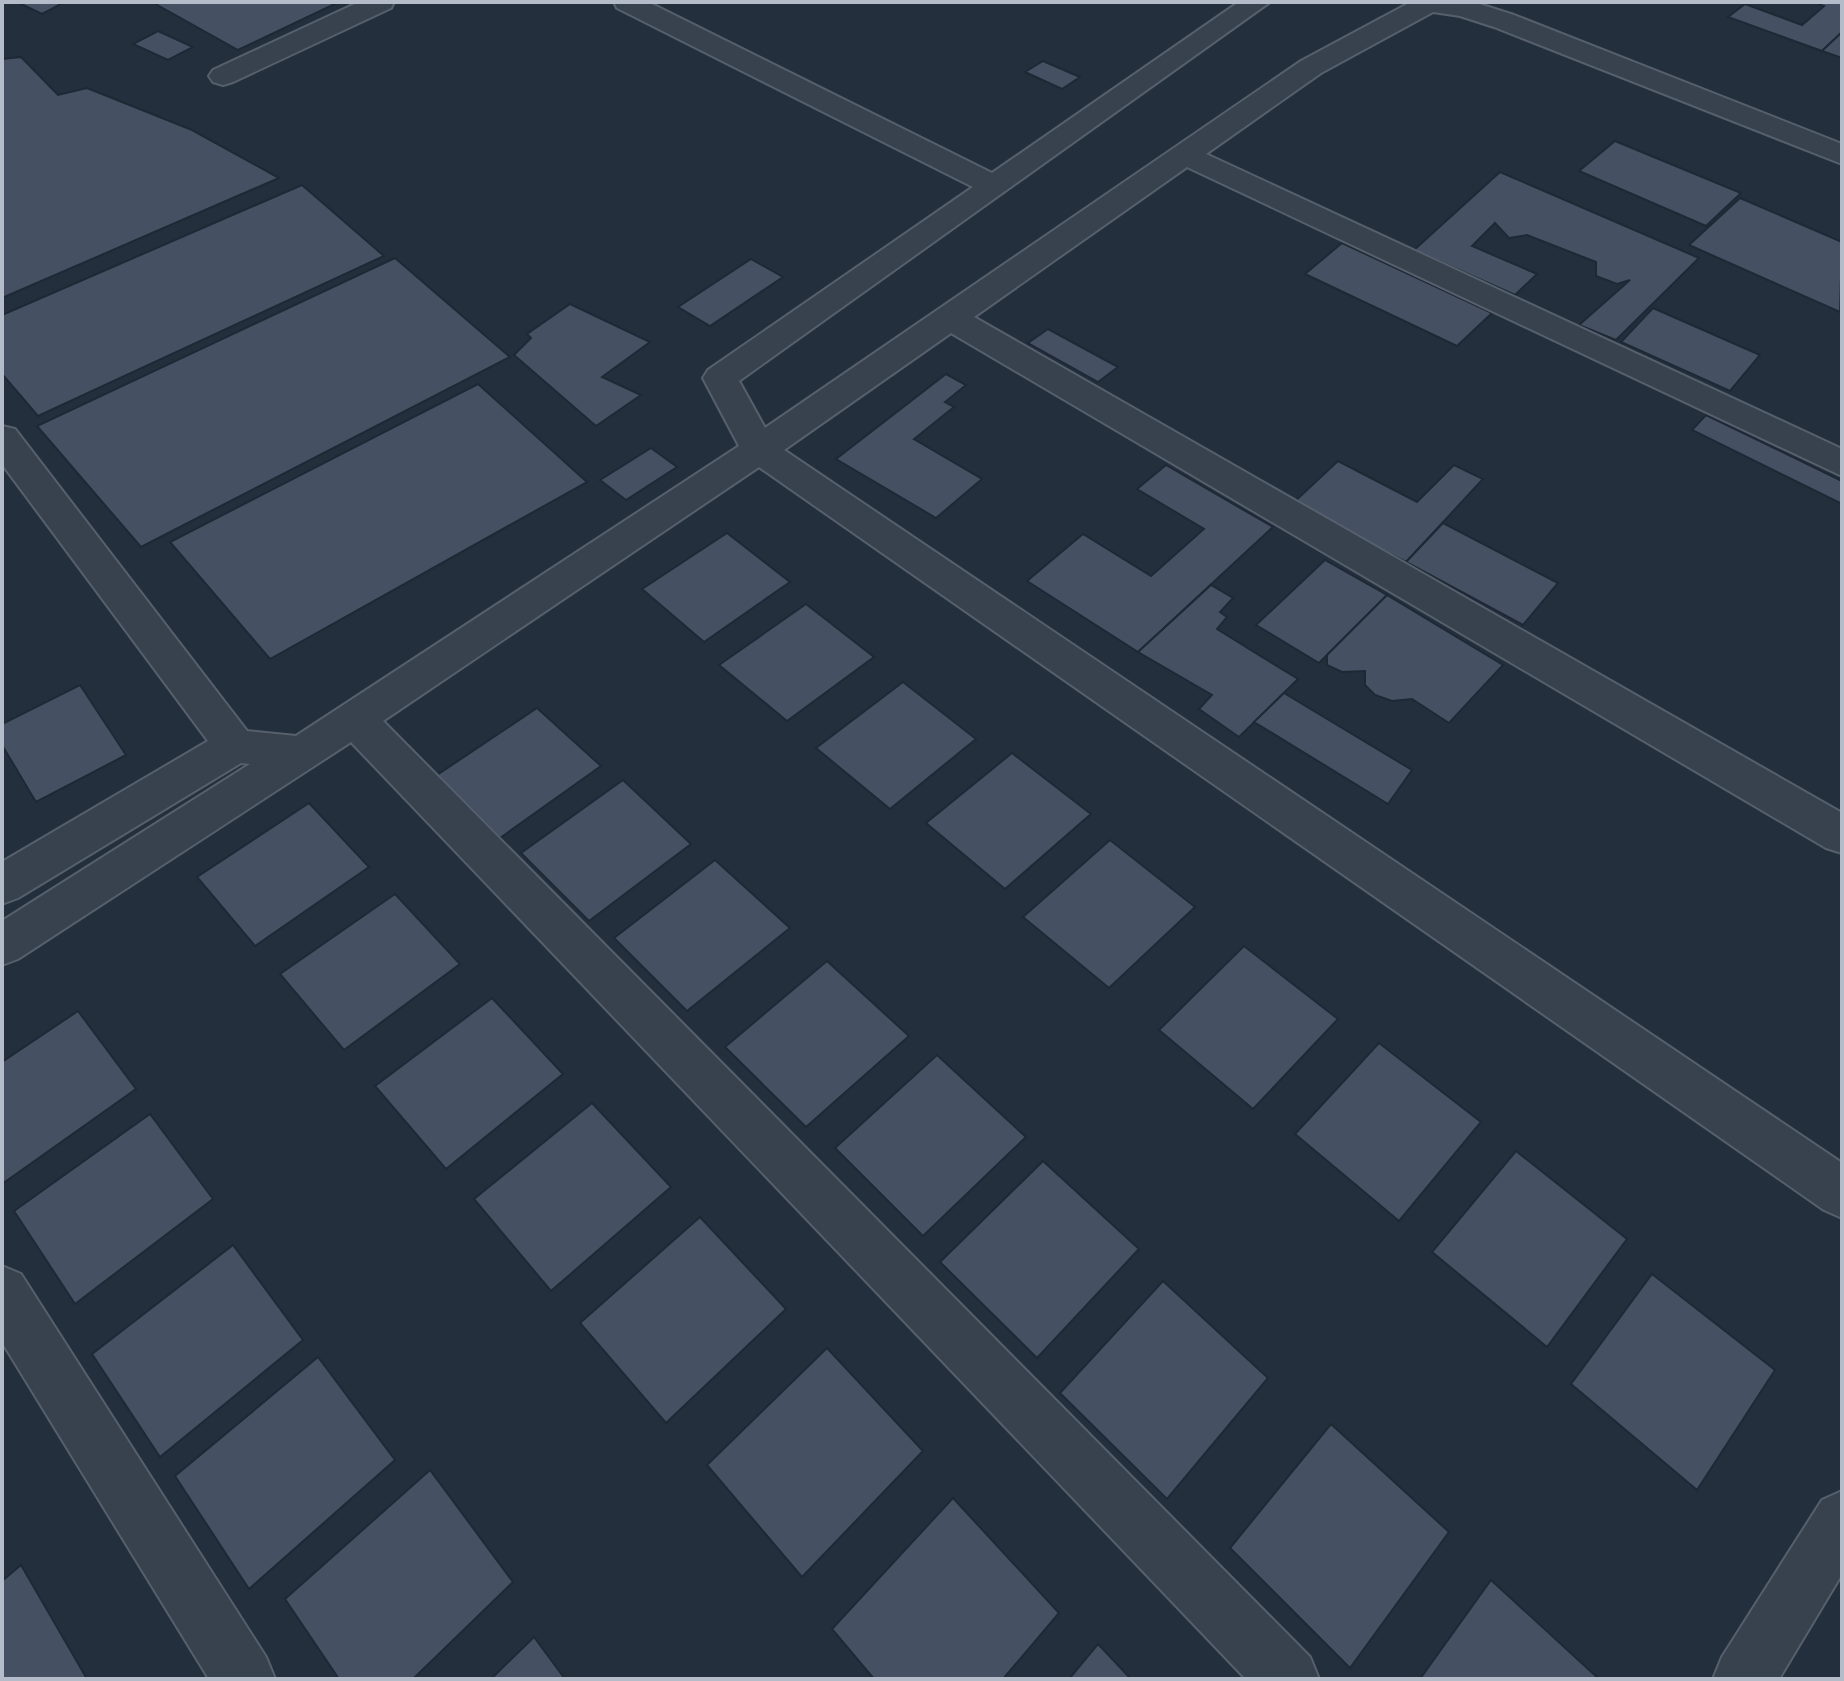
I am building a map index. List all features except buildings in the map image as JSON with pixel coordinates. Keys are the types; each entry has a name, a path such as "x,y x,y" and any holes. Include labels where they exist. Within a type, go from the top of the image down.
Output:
{"street":[{"path":"223,76 381,2"},
{"path":"627,2 995,186"},
{"path":"1257,2 720,378 759,450 1842,1193"},
{"path":"2,945 302,753 759,450 1311,67 1429,3 1464,8 1504,21 1842,155"},
{"path":"1183,154 1842,464"},
{"path":"949,317 1842,835"},
{"path":"2,438 14,474 235,746"},
{"path":"354,718 1288,1679"},
{"path":"2,885 235,746 302,753"},
{"path":"2,1293 244,1679"},
{"path":"1744,1679 1842,1520"}]}
